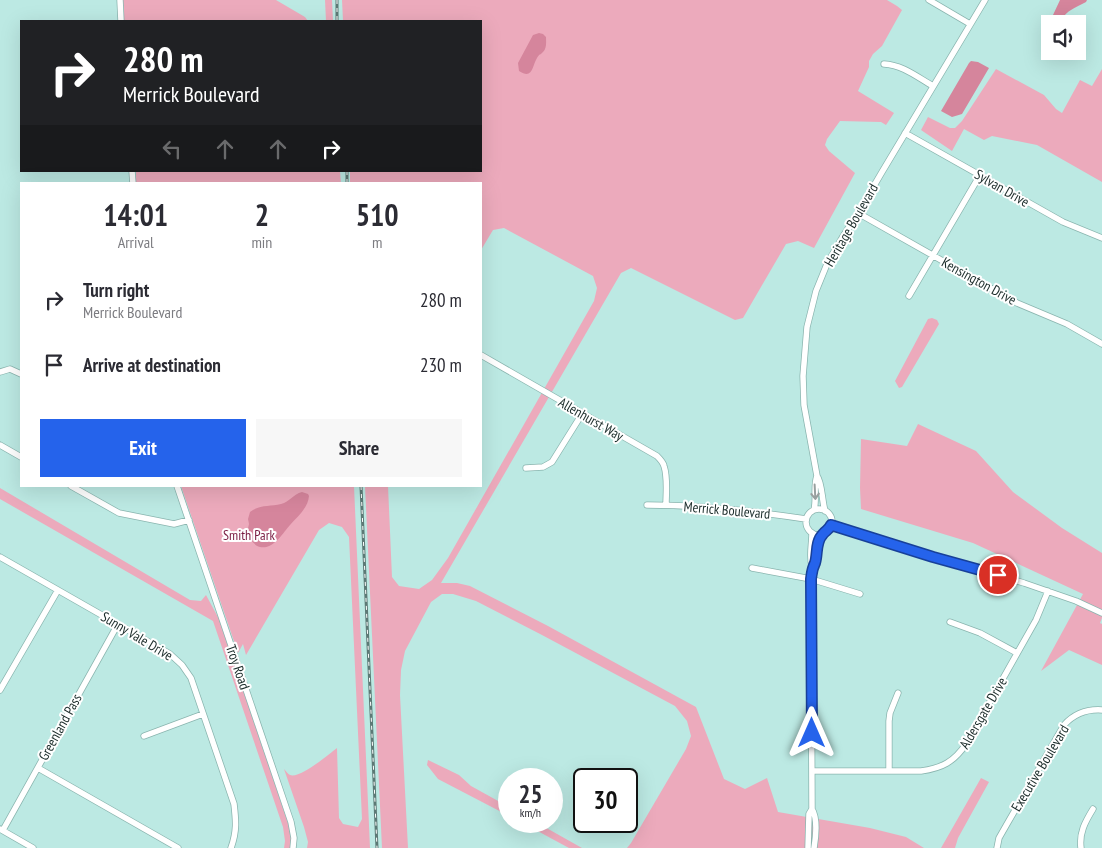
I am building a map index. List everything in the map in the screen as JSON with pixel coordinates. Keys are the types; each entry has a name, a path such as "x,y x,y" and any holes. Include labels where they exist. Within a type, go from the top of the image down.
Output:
{"street":[{"path":"120,0 121,20"},
{"path":"930,0 970,24"},
{"name":"Heritage Boulevard","path":"825,511 804,405 803,376 807,327 816,291 827,264 842,238 984,0"},
{"path":"884,64 893,64 902,68 933,86"},
{"name":"Sylvan Drive","path":"906,133 1063,222 1102,238"},
{"path":"909,296 980,175"},
{"name":"Kensington Drive","path":"858,213 1017,303 1067,324 1102,344"},
{"name":"Allenhurst Way","path":"482,356 657,456 662,461 666,474 666,505"},
{"path":"0,372 10,369 20,374"},
{"path":"526,468 543,467 552,462 582,414"},
{"path":"0,445 20,456"},
{"name":"Heritage Boulevard","path":"814,510 817,476"},
{"path":"76,487 112,510 126,515 174,524 189,520"},
{"name":"Troy Road","path":"177,487 291,822 294,838 293,848"},
{"name":"Merrick Boulevard","path":"647,505 711,507 806,519"},
{"path":"808,848 809,814 812,809 812,567 810,559 812,533 808,528 806,519 814,510 820,509 825,511 831,517 831,525 828,531 823,534 812,533"},
{"path":"831,525 1015,580 1102,613"},
{"path":"812,567 815,562 817,547 823,534"},
{"name":"Sunny Vale Drive","path":"0,557 170,654 182,666 191,678 234,804 236,822 235,836 231,848"},
{"path":"752,568 811,579 860,594"},
{"path":"0,690 58,590"},
{"name":"Aldersgate Drive","path":"812,771 932,770 957,756 966,744 1036,620 1048,591"},
{"path":"950,622 980,633 1017,653"},
{"name":"Greenland Pass","path":"1,829 38,768 118,624"},
{"path":"889,771 889,721 898,693"},
{"name":"Executive Boulevard","path":"996,848 999,838 1064,725 1073,717 1083,712 1102,710"},
{"path":"144,736 203,714"},
{"path":"38,768 178,848"},
{"path":"812,809 816,821 814,848"},
{"path":"1081,848 1081,832 1093,809"},
{"path":"1,829 33,848"}],"green space":[{"path":"123,0 276,0 307,20 124,20"},
{"path":"325,0 332,0 333,20 326,20"},
{"path":"342,0 887,0 902,10 882,46 873,54 869,61 869,67 858,91 894,113 886,125 881,122 840,121 827,139 825,145 829,151 855,173 814,248 798,241 786,244 743,318 735,320 631,268 621,273 441,583 457,583 470,586 548,626 696,707 724,779 745,789 767,778 778,812 870,828 906,837 924,848 627,848 638,833 686,749 691,736 687,721 675,706 542,635 476,601 453,594 442,594 431,602 405,651 401,670 400,695 408,848 382,848 365,487 388,487 392,577 399,586 419,589 432,580 448,558 594,301 597,288 593,276 504,228 493,230 482,248 482,182 350,182 350,172 482,172 482,20 343,20"},
{"path":"996,69 1044,95 1062,113 1080,80 1092,86 1102,69 1102,182 1037,145 992,136 984,140 964,129 952,151 921,130 928,117 950,128 955,128 962,121"},
{"path":"136,172 340,172 341,182 136,182"},
{"path":"928,319 937,320 939,324 902,387 899,388 895,381"},
{"path":"918,424 976,451 1013,492 1062,528 1102,553 1102,618 1100,623 1102,624 1102,665 1069,650 1041,671 1083,594 973,543 861,509 861,439 907,446"},
{"name":"Smith Park","path":"181,487 354,487 370,848 307,848 308,842 304,827 284,769 290,775 295,775 314,765 337,748 339,818 343,824 358,827 362,819 349,537 342,527 329,523 319,530 246,655 243,644 238,653"},
{"path":"0,488 190,600 201,601 206,595 219,619 290,829 290,848 284,848 283,827 213,621 0,499"},
{"path":"428,760 459,775 471,786 498,801 498,810 438,779 427,765"},
{"path":"981,778 989,782 958,838 955,848 941,848"},
{"path":"541,833 555,833 582,848 569,848"}],"shaded area":[{"path":"1060,0 1087,0 1065,15 1053,15"},
{"path":"539,33 546,37 545,49 537,58 530,73 527,74 519,71 518,63 533,35"},
{"path":"971,61 978,62 989,68 962,114 952,117 941,111"},
{"path":"302,492 309,496 307,504 277,540 265,547 260,547 254,543 247,533 250,512 261,507 284,503"}],"railway":[{"path":"337,0 337,20"},
{"path":"347,172 347,182"},
{"path":"361,487 377,848"}],"route":[{"path":"812,733 812,567 815,562 819,541 831,525 998,575"}]}
